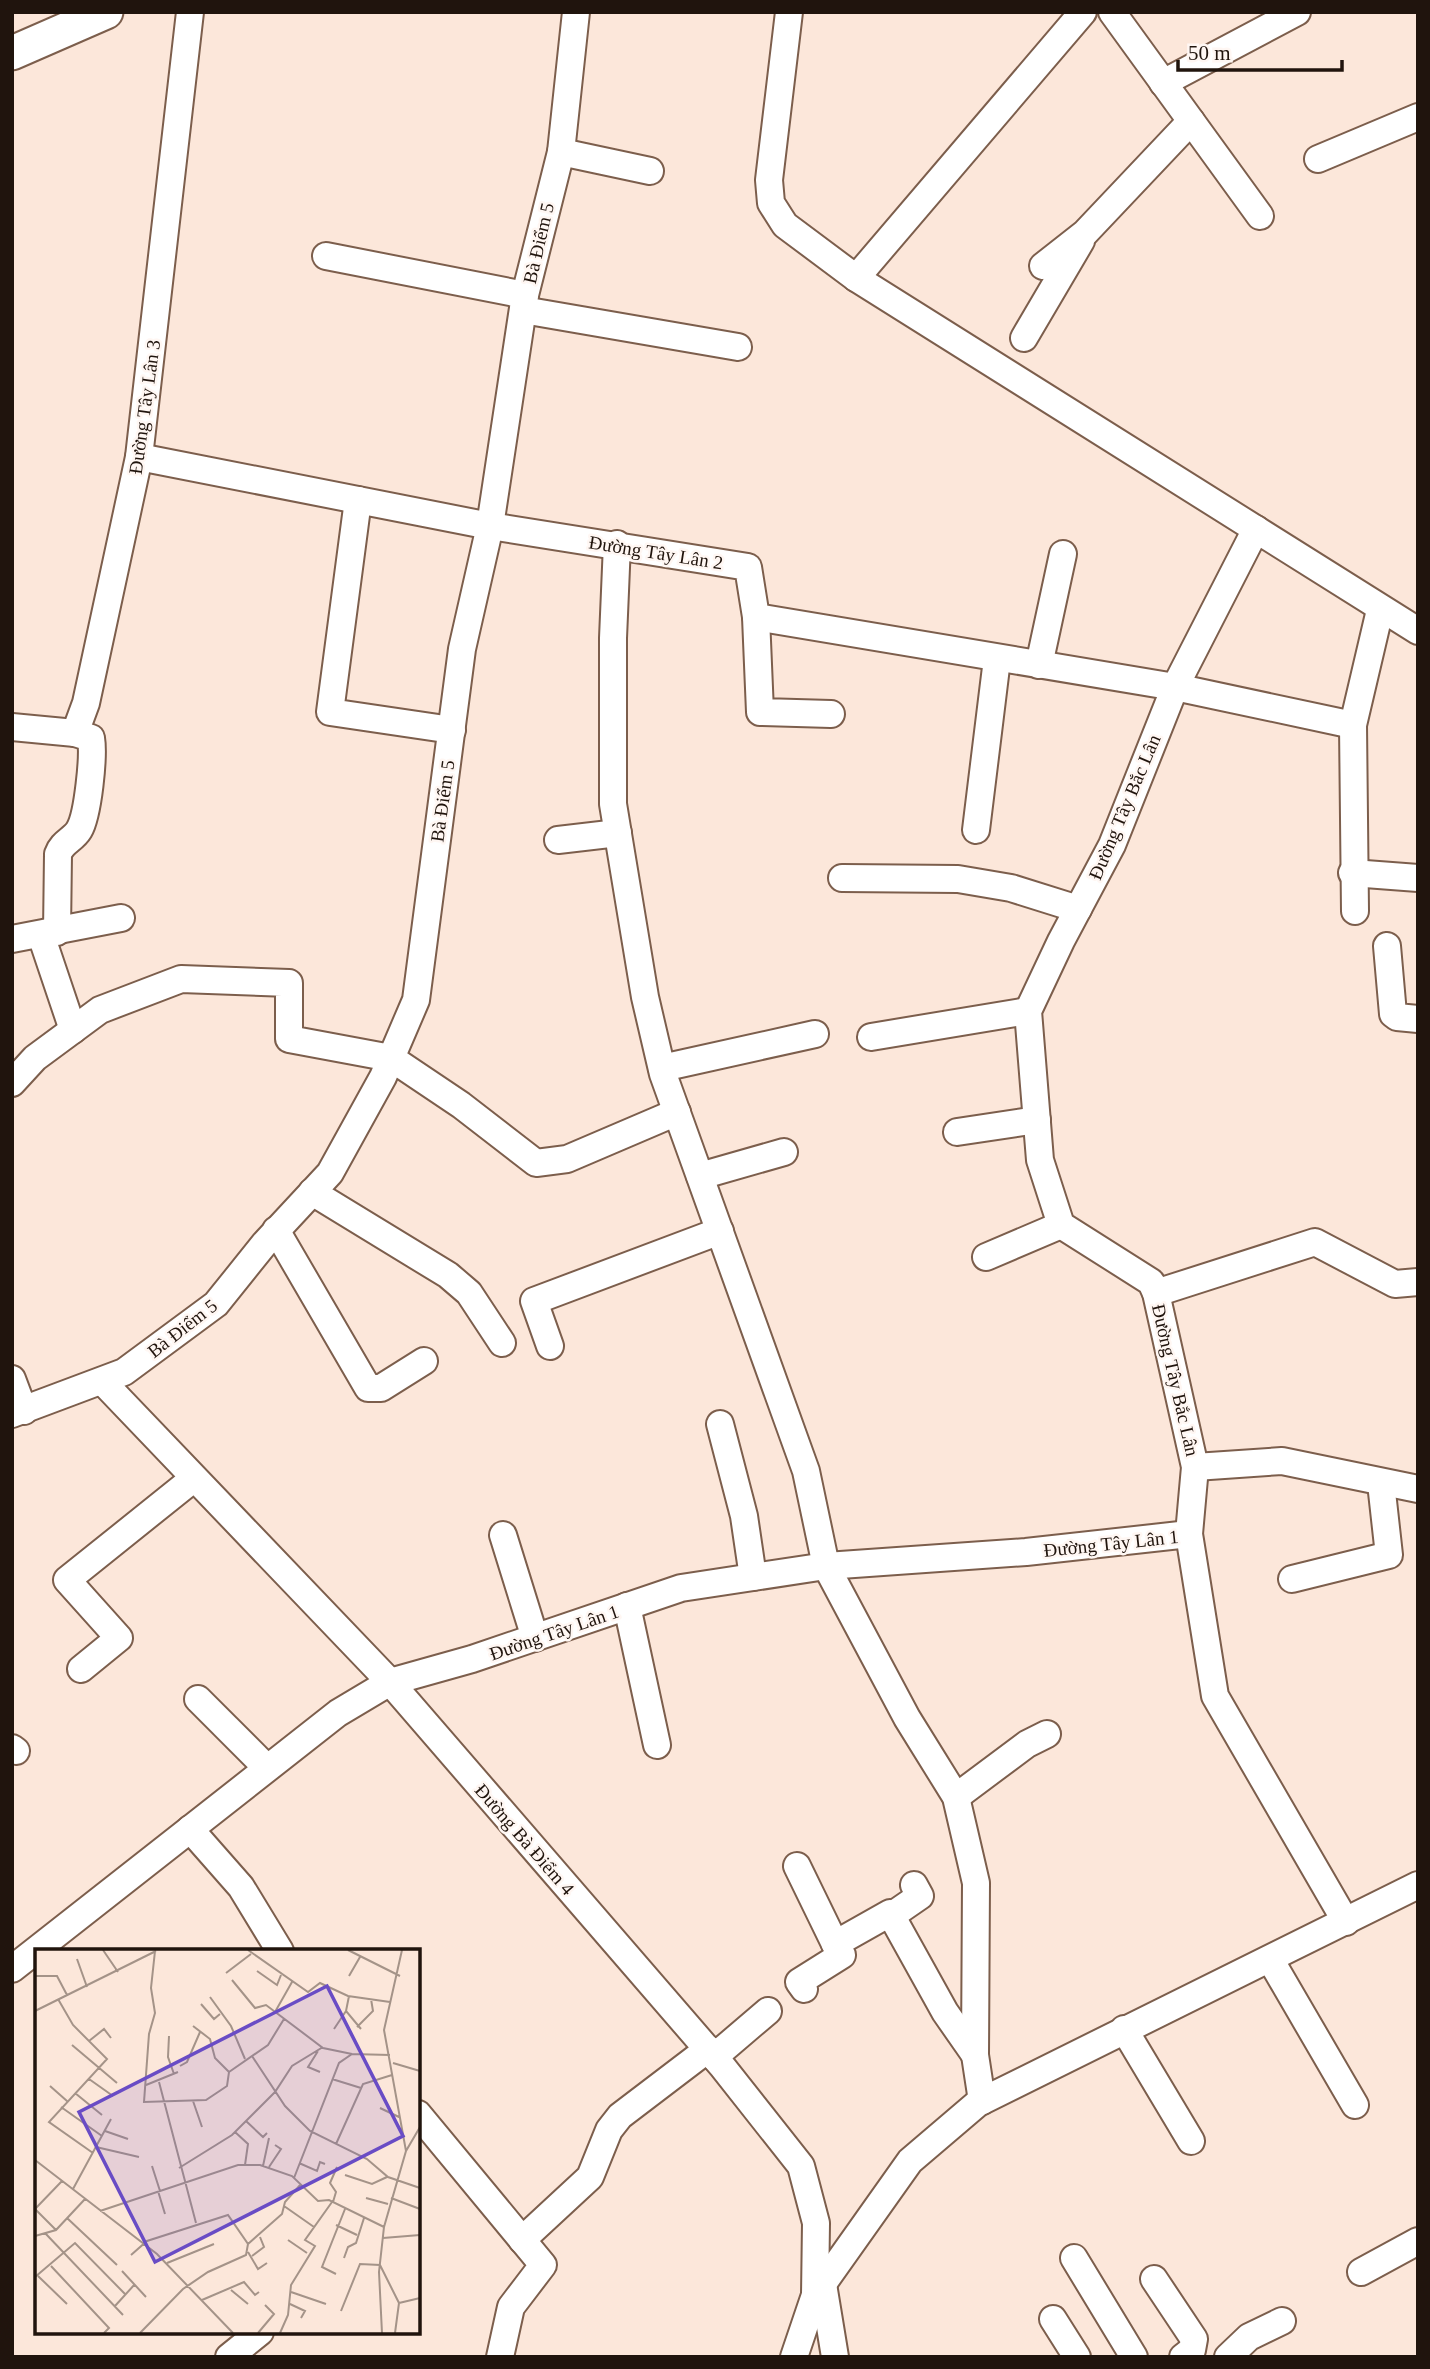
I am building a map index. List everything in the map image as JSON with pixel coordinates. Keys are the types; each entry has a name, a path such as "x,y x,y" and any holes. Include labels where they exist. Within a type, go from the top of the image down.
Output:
{"main road":[{"path":"12,53 106,12"}],"street":[{"name":"Đường Tây Lân 3","path":"75,733 86,703 139,457 190,12"},
{"name":"Bà Điểm 5","path":"18,1412 124,1372 216,1304 276,1230 330,1173 391,1058 416,1000 462,649 491,526 524,303 561,152 576,12"},
{"path":"789,12 771,157 771,203 785,225 856,278 1380,610 1418,631"},
{"path":"856,278 1083,12"},
{"path":"1112,12 1260,216"},
{"path":"1163,83 1297,12"},
{"path":"1318,159 1418,117"},
{"path":"1043,266 1085,233 1191,121"},
{"path":"561,152 650,171"},
{"path":"1024,338 1074,257 1085,233"},
{"path":"326,256 524,303 738,347"},
{"name":"Đường Tây Lân 2","path":"139,457 491,526 748,567 756,617"},
{"path":"358,500 330,712 452,730"},
{"name":"Đường Tây Bắc Lân","path":"1028,1011 1112,845 1175,687 1256,529"},
{"path":"617,544 613,638 613,791 645,997 662,1069 806,1471 826,1566 907,1718 956,1797 976,1883 975,2055 982,2101"},
{"path":"1038,666 1062,554"},
{"path":"1355,911 1353,725 1380,610"},
{"path":"831,714 760,712 756,617 1175,687 1353,725"},
{"path":"976,830 997,659"},
{"path":"12,727 75,733 92,738 81,827 60,847 49,933 73,1030"},
{"path":"558,840 618,833"},
{"path":"1353,873 1418,878"},
{"path":"842,878 958,879 1011,888 1078,909"},
{"path":"12,939 121,918"},
{"path":"1387,946 1393,1014 1397,1017 1418,1019"},
{"path":"12,1083 35,1058 100,1010 181,979 289,983 289,1039 391,1058 461,1105 536,1163 567,1159 677,1112"},
{"path":"872,1037 1028,1011 1040,1160 1061,1225 986,1257"},
{"path":"662,1069 815,1034"},
{"path":"957,1132 1037,1119"},
{"path":"700,1177 784,1152"},
{"path":"312,1192 448,1275 469,1293 502,1343"},
{"name":"Đường Tây Bắc Lân","path":"1061,1225 1151,1282 1156,1293 1195,1467 1189,1534 1215,1696 1346,1922"},
{"path":"276,1230 368,1388 382,1388 424,1361"},
{"path":"550,1346 534,1301 720,1231"},
{"path":"1156,1293 1315,1242 1395,1284 1418,1282"},
{"path":"12,1379 18,1412"},
{"name":"Đường Bà Điểm 4","path":"102,1381 390,1682 711,2053 800,2166 816,2223 819,2289 794,2357"},
{"path":"720,1424 744,1516 752,1577"},
{"path":"1195,1467 1282,1461 1418,1489"},
{"path":"81,1669 119,1638 67,1580 193,1479"},
{"path":"1292,1579 1389,1555 1381,1483"},
{"name":"Đường Tây Lân 1","path":"37,1949 338,1713 390,1682 472,1660 681,1588 826,1566 1026,1552 1189,1534"},
{"path":"503,1535 536,1637"},
{"path":"627,1606 657,1745"},
{"path":"198,1699 267,1768"},
{"path":"956,1797 1027,1744 1047,1734"},
{"path":"190,1829 241,1887 278,1949"},
{"path":"797,1866 842,1955 799,1982 804,1989"},
{"path":"891,1916 920,1896 914,1885"},
{"path":"835,2357 819,2289 910,2161 982,2101 1418,1885"},
{"path":"835,1944 890,1913 945,2012 975,2055"},
{"name":"Đường Tây Lân 1","path":"12,1969 35,1951"},
{"path":"1270,1959 1356,2105"},
{"path":"522,2240 590,2177 609,2130 620,2116 768,2011"},
{"path":"1124,2029 1191,2141"},
{"path":"420,2116 542,2265 511,2306 500,2357"},
{"path":"1360,2272 1418,2241"},
{"path":"1074,2258 1134,2357"},
{"path":"1154,2278 1194,2339 1192,2350 1183,2357"},
{"path":"1053,2319 1077,2357"},
{"path":"1228,2357 1250,2337 1282,2321"},
{"path":"229,2357 258,2334"}]}
